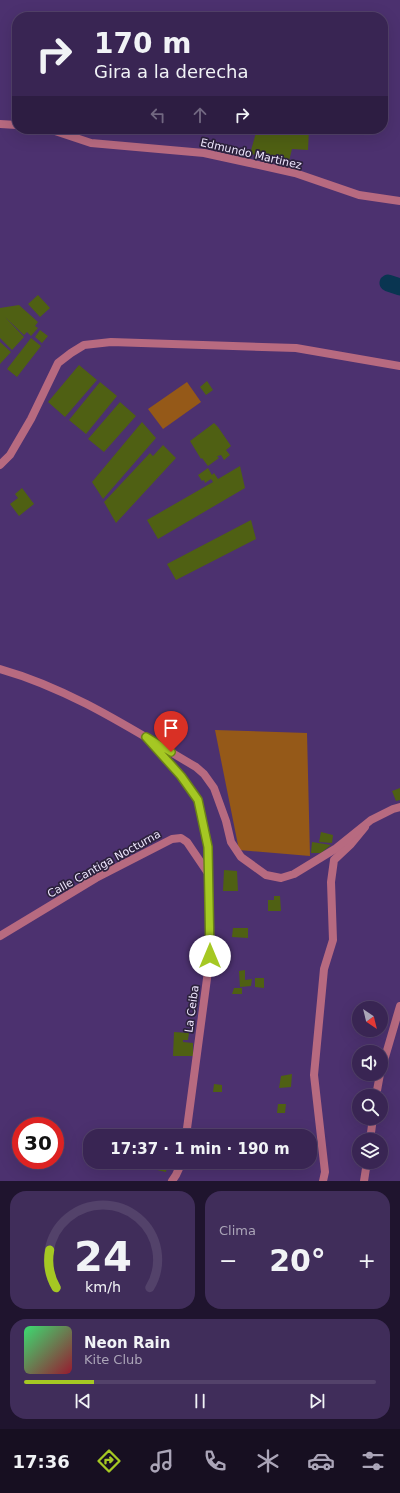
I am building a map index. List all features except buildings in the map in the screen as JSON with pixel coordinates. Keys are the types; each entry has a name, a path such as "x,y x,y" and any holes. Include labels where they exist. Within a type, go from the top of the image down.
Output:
{"street":[{"path":"0,124 12,125"},
{"name":"Edmundo Martinez","path":"64,134 91,143 204,153 295,173 359,196 400,201"},
{"path":"0,465 10,455 31,419 58,363 84,345 111,342 296,348 400,366"},
{"path":"0,669 44,684 86,703 196,767 204,774 214,788 226,821 231,842 241,857 266,875 281,878 294,874 335,849 371,820 400,807"},
{"name":"La Ceiba","path":"146,737 181,776 198,800 208,847 210,956 187,1129"},
{"path":"323,1181 325,1172 314,1075 324,969 333,940 332,874 334,860 351,844 371,820"},
{"name":"Calle Cantiga Nocturna","path":"0,936 96,878 172,839 181,838 187,842 208,873"},
{"path":"388,1047 400,1006"},
{"path":"172,1181 179,1169"},
{"path":"364,1181 366,1169"}],"shaded area":[{"path":"187,382 201,402 163,429 148,409"},
{"path":"215,730 307,733 310,856 239,850"}],"waterway":[{"path":"388,283 400,287"}],"route":[{"path":"171,752 146,737 181,776 198,800 208,847 210,956"}]}
